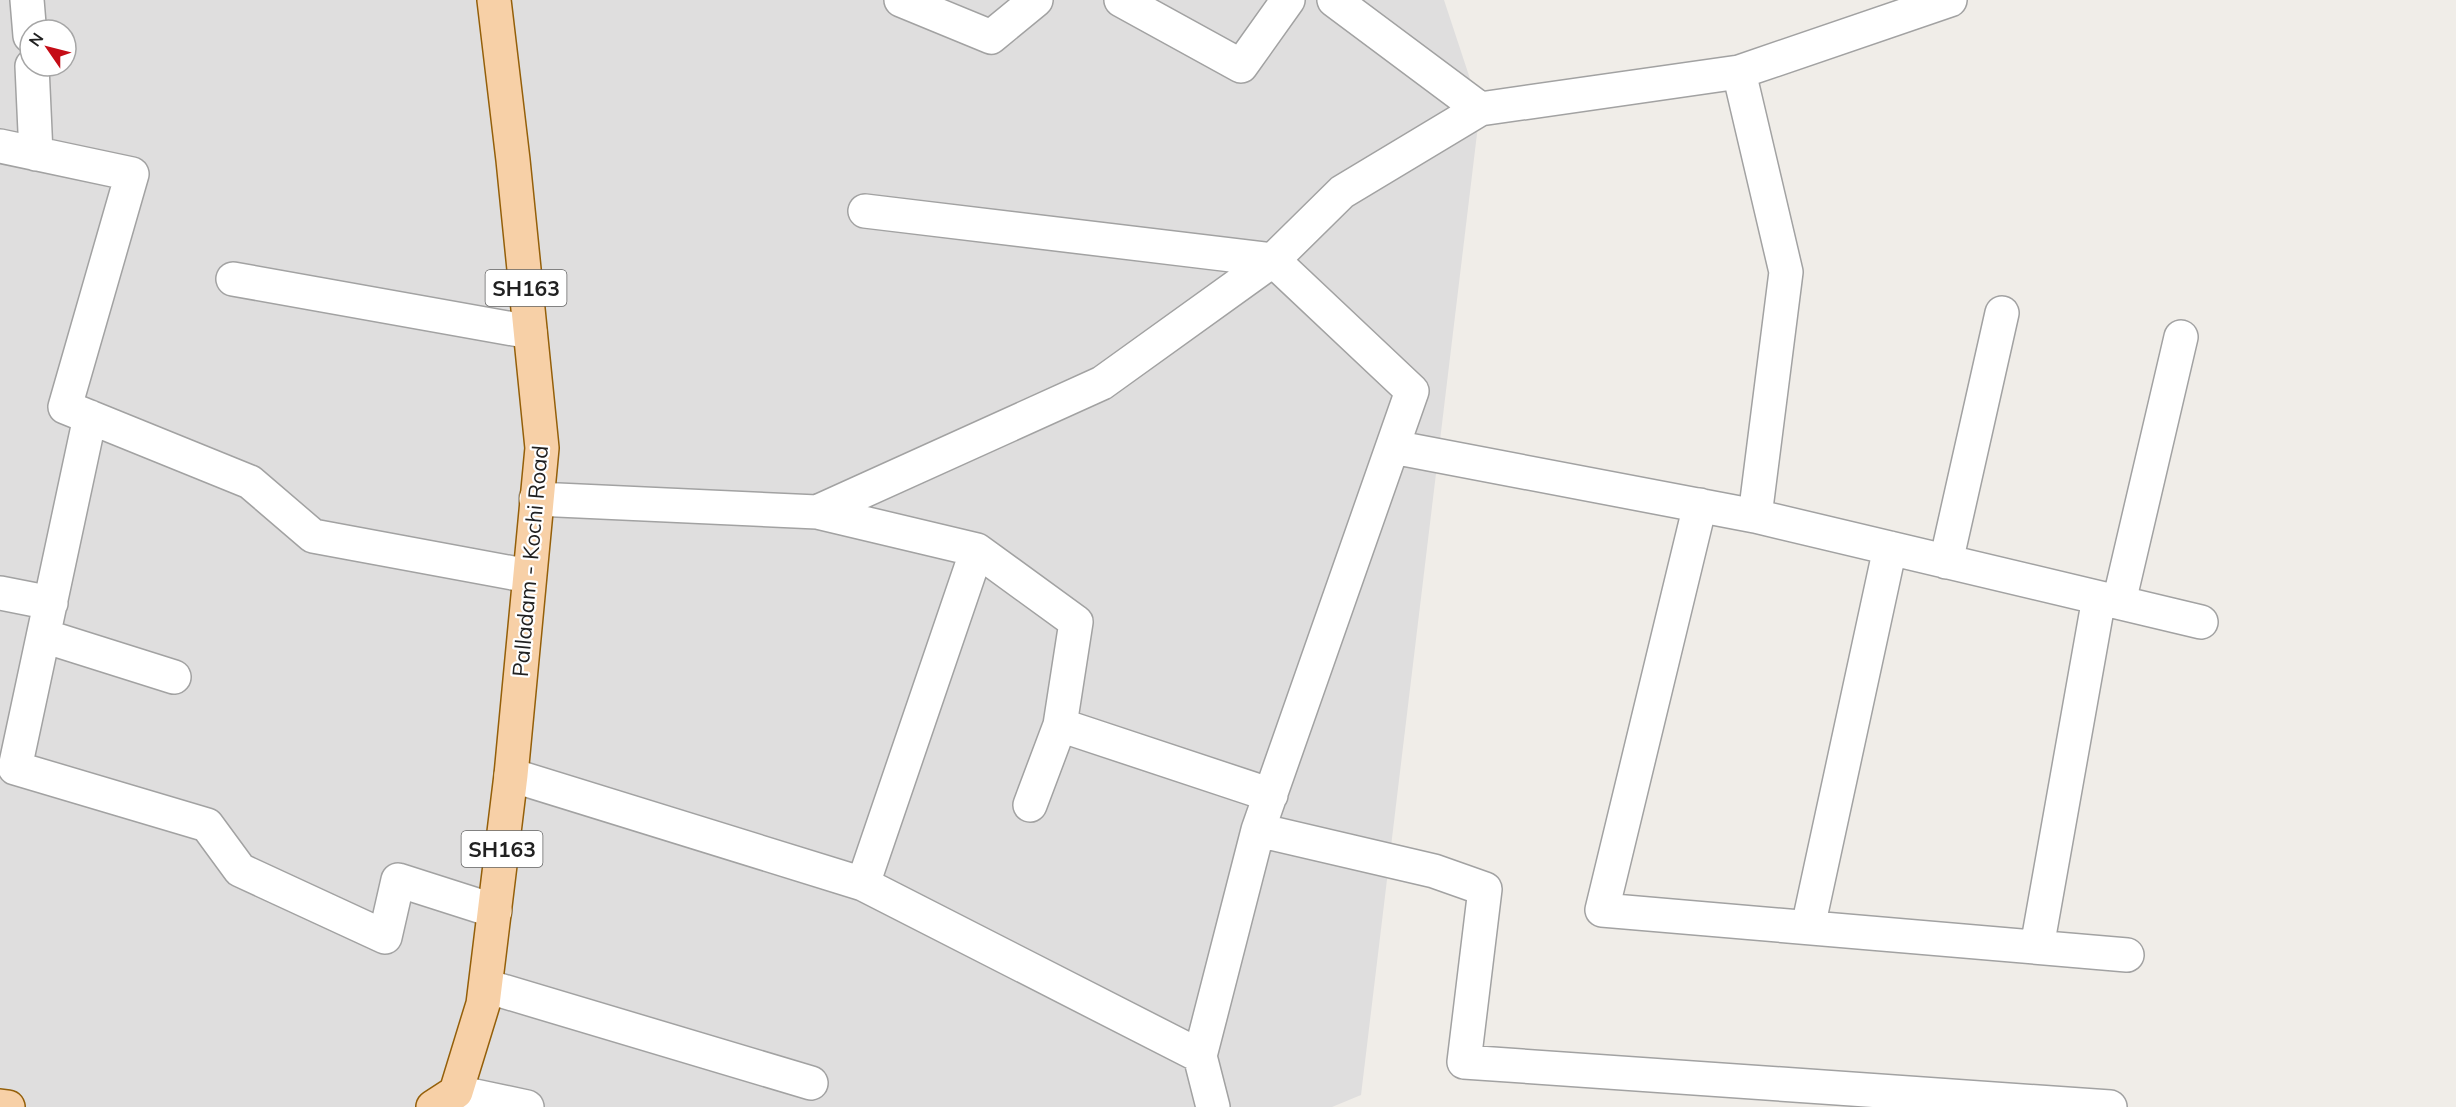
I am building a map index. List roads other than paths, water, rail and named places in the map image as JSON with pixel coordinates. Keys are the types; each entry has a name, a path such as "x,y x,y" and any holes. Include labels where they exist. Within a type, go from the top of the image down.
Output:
{"main road":[{"name":"Palladam - Kochi Road","path":"452,1102 483,1004 486,986 511,775 542,448 491,1"},
{"path":"0,1106 8,1107"}],"street":[{"path":"27,0 28,18"},
{"path":"901,0 991,38 1036,0"},
{"path":"1121,0 1241,66 1288,0"},
{"path":"1334,0 1480,108"},
{"path":"817,512 1102,383 1273,260 1342,192 1480,108 1739,72 1950,0"},
{"path":"1739,72 1786,272 1755,516"},
{"path":"33,78 36,154"},
{"path":"0,146 132,174 64,407 250,482 313,536 530,576"},
{"path":"865,211 1273,260 1412,391 1258,830 1200,1056 1213,1107"},
{"path":"233,279 530,332"},
{"path":"1946,561 2001,313"},
{"path":"2037,947 2109,600 2181,337"},
{"path":"90,417 44,636 8,765 207,825 240,870 385,937 398,880 495,911"},
{"path":"1393,447 1755,516 2201,622"},
{"path":"537,499 817,512 977,550 1076,622 1060,725 1030,805"},
{"path":"1700,505 1602,910 2127,954"},
{"path":"1809,927 1890,548"},
{"path":"863,884 977,550"},
{"path":"0,593 51,603"},
{"path":"44,636 174,677"},
{"path":"1060,725 1270,795"},
{"path":"511,775 863,884 1200,1056"},
{"path":"1258,830 1434,871 1485,889 1464,1062 1794,1096 2110,1107"},
{"path":"486,986 811,1083"},
{"path":"452,1102 526,1107"}]}
